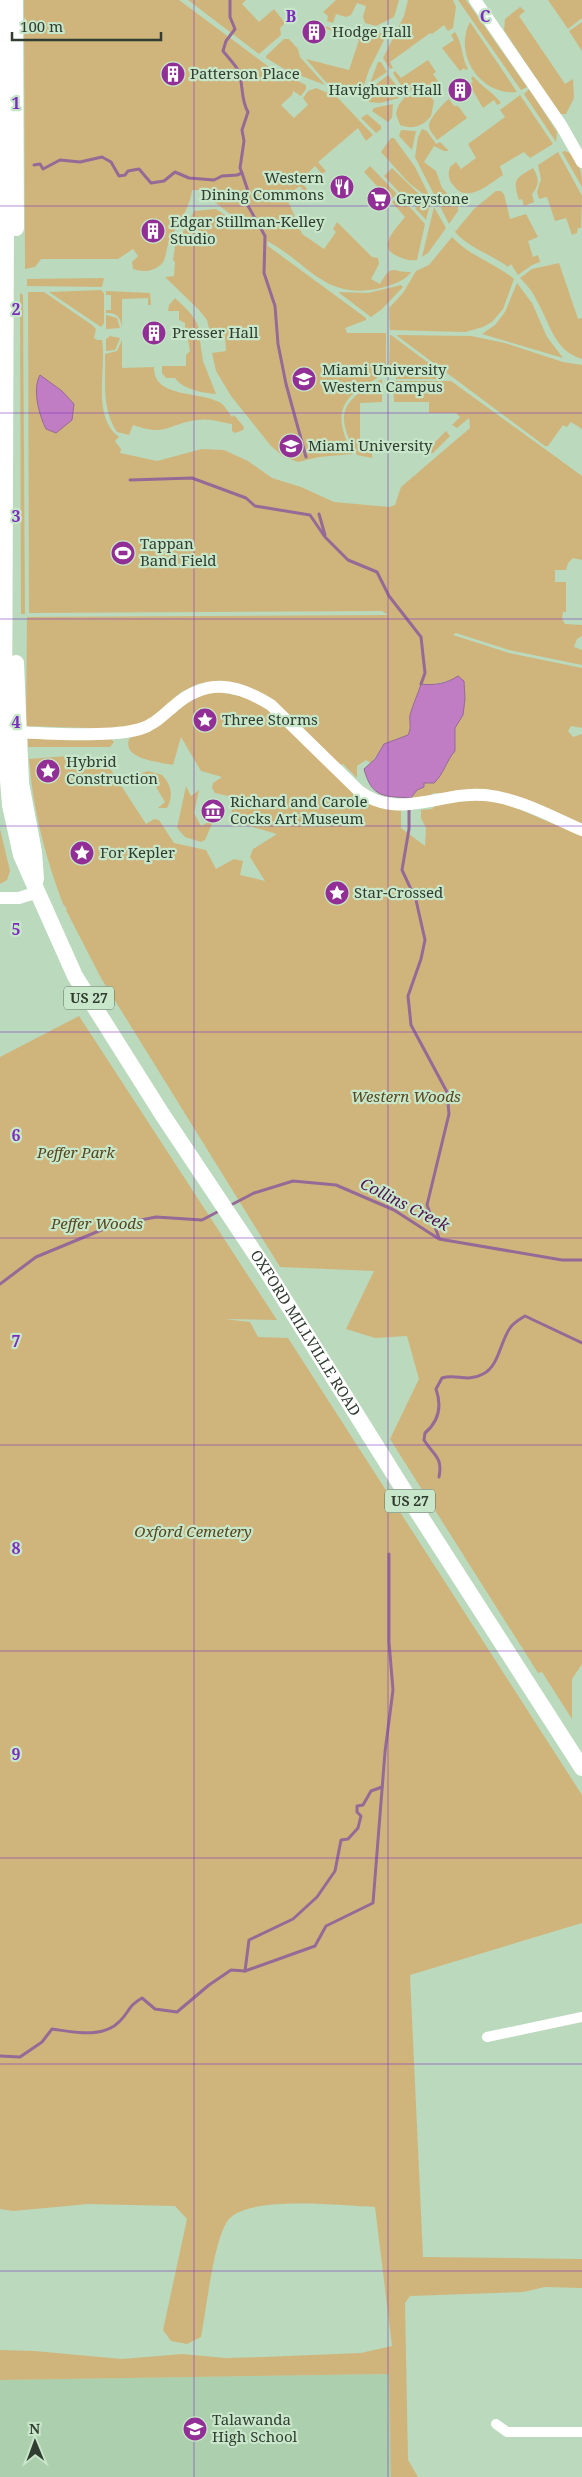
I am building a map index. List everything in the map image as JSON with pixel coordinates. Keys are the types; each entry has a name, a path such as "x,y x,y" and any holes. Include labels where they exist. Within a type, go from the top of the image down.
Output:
{"highway":[{"name":"US 27","path":"3,0 3,151 6,221 11,732"},
{"name":"US 27","path":"15,0 11,732 9,796 21,856 38,892"},
{"name":"OXFORD MILLVILLE ROAD","path":"38,892 57,939 75,976 241,1232 582,1768"}],"street":[{"path":"475,0 561,125 582,162"},
{"path":"11,732 120,733 140,729 156,722 189,693 198,689 220,686 233,688 260,698 276,710 359,791 376,801 396,805 474,795 499,797 582,830"},
{"path":"0,898 19,898 38,892"},
{"path":"487,2037 582,2016"},
{"path":"496,2424 507,2432 582,2432"}],"shaded area":[{"path":"40,375 62,391 74,404 72,420 56,433 46,429 41,417 37,395"},
{"path":"458,676 464,681 465,699 463,715 455,728 455,751 440,776 434,783 424,783 424,787 417,790 411,798 387,796 376,791 367,779 364,769 375,759 384,744 408,735 410,715 421,684 441,683"},
{"name":"Talawanda High School","path":"390,2374 391,2477 0,2477 0,2380"}],"green space":[{"path":"24,0 179,0 269,67 306,85 306,89 301,96 293,91 292,95 281,105 294,118 308,105 303,98 308,91 316,88 337,97 373,135 366,141 358,128 318,162 326,171 322,174 315,166 300,181 307,189 304,192 300,186 286,196 302,234 324,249 336,232 333,229 337,222 372,257 378,258 379,264 371,279 380,284 390,271 411,272 405,278 381,288 361,291 345,289 331,285 318,278 282,250 267,241 268,246 366,318 366,320 345,328 347,333 386,333 386,371 352,395 342,411 343,430 353,454 319,457 298,462 284,457 271,446 231,396 216,371 212,353 226,351 225,335 211,336 207,320 165,277 174,276 175,262 173,260 175,247 194,211 216,209 232,220 234,217 199,190 192,190 191,197 171,238 163,262 153,269 143,271 133,269 132,262 138,256 133,249 118,259 41,259 35,267 25,269"},
{"path":"188,0 246,0 242,4 259,22 274,9 285,23 280,28 281,35 259,54"},
{"path":"336,0 399,0 394,17 376,26 365,23 363,17 366,6 357,3 351,15 346,17 336,14 333,23 327,21 328,16 323,12"},
{"path":"408,0 453,0 456,7 453,28 448,31 444,25 432,34 430,33 390,62 393,68 390,69 383,58 404,16"},
{"path":"458,0 466,0 527,87 521,90"},
{"path":"548,0 582,0 582,18 568,29"},
{"path":"520,7 525,11 519,16 565,84 573,79 574,98 566,114 559,114 504,30 505,19"},
{"path":"470,22 517,92 504,91 492,87 481,80 473,70 465,47 466,34"},
{"path":"582,22 582,51 569,31"},
{"path":"324,26 353,34 383,33 386,36 369,70 363,88 356,96 348,96 334,89 306,59 349,70 359,40 324,28"},
{"path":"455,32 468,69 465,70 464,68 460,71 442,48 454,40 451,35"},
{"path":"284,39 289,39 298,49 300,57 325,85 286,70 266,58"},
{"path":"428,60 436,72 433,74 438,81 427,88 404,90 393,73 395,71 401,78"},
{"path":"378,62 381,62 387,72 370,83"},
{"path":"388,75 401,91 399,98 380,103 369,102 368,91"},
{"path":"473,76 501,103 497,105 494,100 483,108 469,84 473,82 471,78"},
{"path":"529,89 557,132 556,142 524,94"},
{"path":"422,92 430,96 434,101 431,116 417,126 400,125 396,114 401,101 412,93"},
{"path":"520,95 553,144 530,158 524,152 500,166 503,175 478,191 465,193 459,191 449,179 450,167 456,162 461,169 476,158 468,144 505,117 500,110"},
{"path":"449,99 454,106 458,106 467,118 437,140 429,125 437,111"},
{"path":"393,104 392,118 388,122 372,111 374,108"},
{"path":"367,114 381,126 381,129 376,133 361,118"},
{"path":"422,129 427,131 436,144 440,142 449,151 444,151 434,146 424,162 436,171 442,188 458,205 458,211 449,224 415,157 418,137"},
{"path":"401,130 416,131 412,150 399,136"},
{"path":"391,138 394,138 415,167 429,195 427,197 409,183 381,152"},
{"path":"565,151 574,156 577,161 581,171 582,187 562,152"},
{"path":"558,152 582,196 581,228 578,228 577,233 572,235 566,218 555,221 547,197 539,199 537,192 541,179 538,165"},
{"path":"370,166 397,194 390,200 364,172"},
{"path":"392,168 422,199 410,204 384,176"},
{"path":"533,168 538,181 532,194 534,202 524,206 522,199 519,200 516,184 522,175"},
{"path":"496,191 501,191 504,194 510,219 526,214 538,237 528,241 533,257 538,255 540,262 518,275 511,264 508,267 467,243 455,232 474,209"},
{"path":"399,195 425,224 417,260 403,259 390,251 388,246 390,236 405,217 392,202"},
{"path":"425,201 430,204 426,220 415,208"},
{"path":"434,207 446,228 428,253 422,257"},
{"path":"452,237 466,249 514,279 503,309 492,322 483,327 465,332 390,330 389,308 403,293 416,271 429,265"},
{"path":"559,263 578,319 582,318 582,359 565,350 559,343 534,295 520,278 532,269"},
{"path":"104,278 102,287 27,286 27,279"},
{"path":"517,283 532,303 547,337 563,358 482,334 495,325 505,312"},
{"path":"401,285 403,287 382,309 371,317 338,292 368,293"},
{"path":"101,290 104,293 104,323 101,327 49,292"},
{"path":"106,291 150,293 151,305 148,305 148,298 122,299 122,328 118,316 106,313 106,310 111,310 111,295 106,295"},
{"path":"28,292 44,292 96,329 94,338 102,340 102,392 105,417 110,428 119,437 115,441 121,449 120,453 157,461 202,449 224,450 248,461 272,478 301,487 334,502 389,507 395,505 401,487 470,428 469,418 457,428 452,425 460,417 456,413 429,413 429,402 394,402 393,381 451,381 582,476 582,560 573,558 568,563 566,570 555,570 555,582 566,582 566,612 563,612 562,619 565,624 582,625 582,636 577,639 574,647 582,650 582,665 509,650 456,633 453,635 509,653 582,668 582,728 571,726 568,731 573,737 582,734 582,824 516,797 434,793 427,797 411,798 417,790 424,787 424,783 443,771 447,759 454,751 455,728 463,715 451,680 430,685 421,684 410,715 408,735 384,744 371,763 366,760 357,766 357,778 343,764 339,765 283,709 208,682 198,684 181,692 150,720 120,729 26,726 27,617 388,615 382,611 29,613"},
{"path":"20,293 23,295 25,614 21,614"},
{"path":"175,298 193,317 199,331 185,332 185,323 179,320 179,311 168,311 169,305"},
{"path":"106,315 117,318 120,328 106,329"},
{"path":"190,334 199,334 203,361 216,394 188,388 175,378 166,378 162,373 162,366 186,366 186,355 190,351 188,340"},
{"path":"390,335 446,376 443,379 396,379 396,372 389,370"},
{"path":"396,335 471,336 505,343 563,362 582,365 582,429 571,422 567,427 563,425 548,446 545,446"},
{"path":"110,336 120,338 115,350 106,351 106,339"},
{"path":"122,340 122,368 154,367 156,377 161,384 178,392 221,403 232,417 234,415 244,427 243,430 235,433 232,431 232,424 202,420 187,422 160,430 133,425 129,435 117,432 106,404 105,354 117,351"},
{"path":"382,379 382,402 360,403 360,451 372,451 372,458 357,455 345,428 344,418 346,409 358,394"},
{"path":"446,431 450,436 433,453 426,453 426,448 429,448"},
{"name":"Western Woods","path":"213,691 245,697 275,714 361,800 401,810 401,828 425,846 426,828 421,818 421,810 432,809 436,805 473,800 509,805 582,836 582,1664 572,1679 572,1719 542,1672 538,1673 390,1439 419,1379 407,1336 375,1338 346,1329 374,1271 280,1267 101,978 63,904 45,850 37,815 29,759 68,756 70,757 71,766 103,766 111,770 146,824 154,819 159,820 174,843 206,850 216,869 234,859 243,861 240,875 265,881 250,857 253,849 277,834 235,822 237,816 231,814 233,808 245,800 215,793 212,788 213,783 222,777 201,771 181,737 173,765 136,756 128,746 129,739 185,702"},
{"path":"28,736 110,738 114,742 110,747 28,747"},
{"path":"148,771 162,775 168,782 171,795 167,808 158,808 165,802 149,775 141,778 142,773"},
{"path":"186,786 191,796 199,790 194,813 201,826 214,819 205,840 201,842 185,837 177,828"},
{"path":"0,829 10,871 7,880 0,884"},
{"path":"79,1016 277,1320 224,1319 250,1322 258,1337 288,1338 582,1795 582,1923 410,1975 423,2257 582,2259 582,2288 545,2287 523,2292 410,2296 405,2303 408,2460 418,2477 391,2477 389,2374 0,2380 0,2350 34,2351 122,2359 182,2354 225,2358 361,2353 392,2346 375,2207 276,2204 240,2212 229,2219 219,2241 215,2257 201,2337 187,2344 171,2341 163,2330 187,2219 175,2206 88,2204 13,2211 0,2209 0,1057"}],"waterway":[{"path":"230,0 230,17 235,29 226,41 223,51 238,70 244,102 248,112 242,130 244,141 240,168 242,173"},
{"path":"34,165 40,164 43,169 60,160 80,162 102,157 111,162 119,176 125,175 128,171 139,169 151,183 164,181 175,172 189,178 214,180 222,176 242,173 248,191 247,204 265,236 264,273 275,306 278,344 286,384 306,457"},
{"path":"130,480 192,478 246,498 255,506 310,515 325,537 348,560 377,572 389,596 421,637 425,673 421,684"},
{"path":"319,514 325,535"},
{"path":"409,808 409,829 402,870 416,900 425,940 421,959 408,996 411,1025 447,1092 449,1114 427,1205 439,1238"},
{"name":"Collins Creek","path":"229,1206 254,1193 293,1181 336,1185 394,1210 439,1239 562,1260 582,1260"},
{"name":"Collins Creek","path":"0,1284 36,1257 111,1226 156,1217 202,1220 221,1210"},
{"path":"439,1477 439,1461 424,1440 425,1433 438,1413 439,1401 436,1389 442,1378 472,1378 483,1374 496,1360 510,1328 525,1316 582,1343"},
{"path":"0,2056 20,2057 42,2042 52,2029 88,2033 113,2027 142,1998 155,2009 177,2012 209,1985 231,1970 245,1971 315,1946 326,1926 373,1903 385,1752 393,1690 389,1642 389,1554"},
{"path":"245,1971 249,1940 293,1919 317,1897 335,1871 341,1840 348,1839 358,1828 361,1816 357,1812 357,1806 363,1805 371,1791 382,1787"}],"place":[{"name":"Hodge Hall","path":"314,32"},
{"name":"Patterson Place","path":"173,74"},
{"name":"Havighurst Hall","path":"460,90"},
{"name":"Western Dining Commons","path":"342,187"},
{"name":"Greystone","path":"379,199"},
{"name":"Edgar Stillman-Kelley Studio","path":"153,231"},
{"name":"Presser Hall","path":"154,333"},
{"name":"Miami University Western Campus","path":"304,379"},
{"name":"Miami University","path":"291,446"},
{"name":"Tappan Band Field","path":"123,553"},
{"name":"Three Storms","path":"205,720"},
{"name":"Hybrid Construction","path":"48,771"},
{"name":"Richard and Carole Cocks Art Museum","path":"213,811"},
{"name":"For Kepler","path":"82,853"},
{"name":"Star-Crossed","path":"337,893"},
{"name":"Talawanda High School","path":"195,2429"}],"park label":[{"name":"Peffer Park","path":"76,1153"},
{"name":"Peffer Woods","path":"97,1224"},
{"name":"Oxford Cemetery","path":"193,1532"}]}
